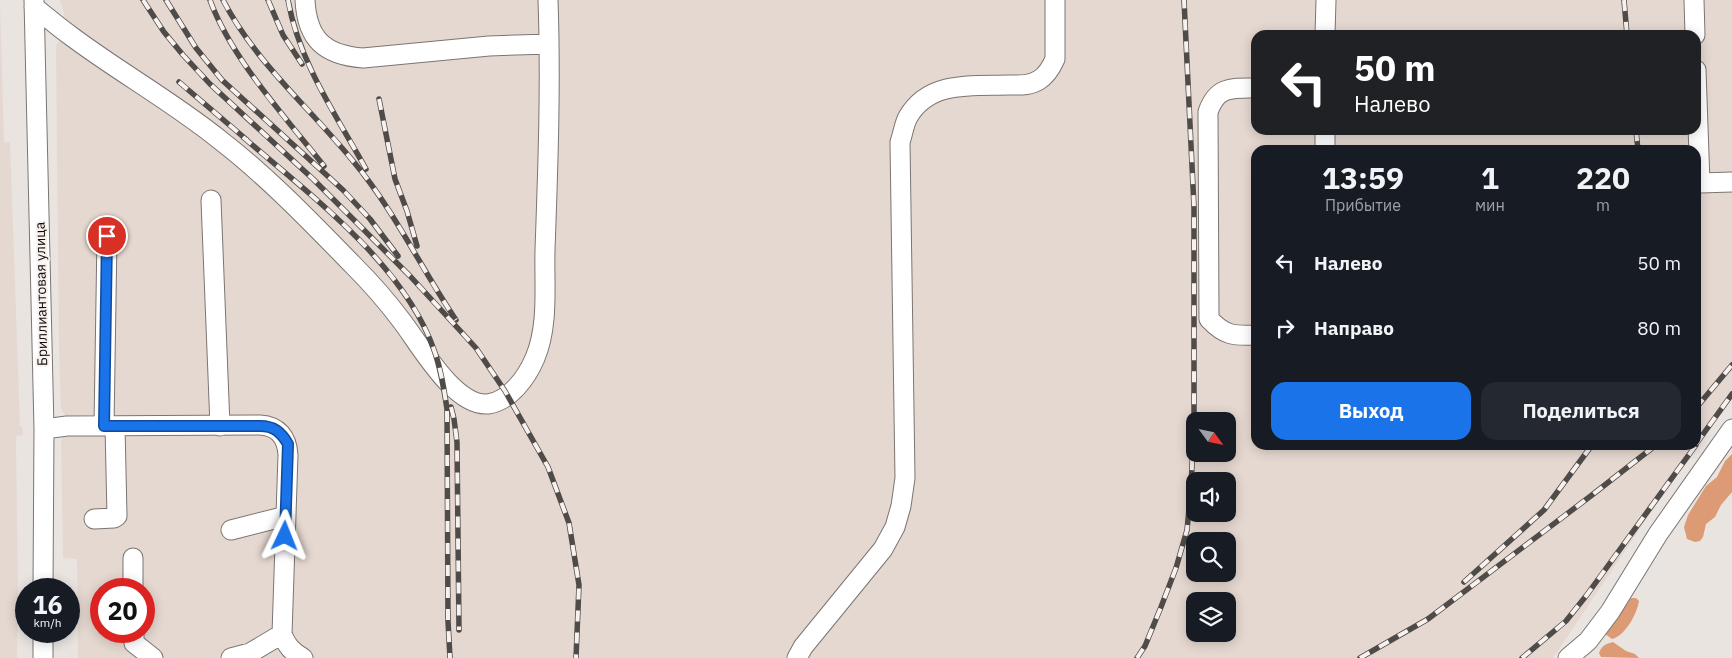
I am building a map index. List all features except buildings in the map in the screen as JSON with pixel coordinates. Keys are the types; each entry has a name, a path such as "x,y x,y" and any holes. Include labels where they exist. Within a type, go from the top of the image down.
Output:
{"street":[{"path":"304,0 306,18 313,34 321,44 345,57 363,58 489,46 549,44"},
{"path":"34,3 70,36 220,139 248,163 304,215 376,288 442,376 463,396 478,403 489,404 508,395 524,377 535,357 544,323 548,177 548,0"},
{"path":"797,658 808,640 882,549 895,527 901,506 905,478 900,142 907,119 920,102 937,91 953,87 1024,85 1042,79 1055,60 1055,0"},
{"path":"1325,30 1326,0"},
{"path":"1694,0 1695,30"},
{"name":"Бриллиантовая улица","path":"34,3 44,429 43,578"},
{"path":"1251,88 1233,88 1218,94 1208,112 1208,132 1209,320 1217,328 1234,336 1251,336"},
{"path":"1701,183 1732,182"},
{"path":"211,200 220,426"},
{"path":"94,518 114,518 117,516 110,426 107,236"},
{"path":"44,429 67,426 268,426 282,435 288,444 282,634 292,652 303,658"},
{"path":"1568,658 1588,641 1610,612 1658,534 1732,429"},
{"path":"231,530 286,516"},
{"path":"133,558 133,578"},
{"path":"232,658 250,653 282,634"},
{"path":"43,643 43,658"},
{"path":"134,643 154,658"}],"shaded area":[{"path":"0,0 4,142 10,142 20,426 22,426 23,435 16,436 18,578 15,578 15,643 17,643 17,658 0,658"},
{"path":"60,0 1732,0 1732,392 1701,438 1701,145 1251,145 1251,450 1693,450 1553,658 78,658 78,643 80,643 80,578 77,578 77,559 63,558 61,441 66,432 68,419 61,409 56,46 67,25"},
{"path":"1732,454 1732,492 1721,505 1715,517 1706,524 1700,541 1695,542 1687,539 1684,527 1688,515 1706,486 1717,477 1725,461"},
{"path":"1631,598 1636,598 1639,601 1636,612 1626,629 1612,639 1603,631"},
{"path":"1613,642 1639,658 1601,657 1599,653 1601,648"}],"railway":[{"path":"143,0 164,32 210,84 313,179 410,276 476,348 505,391 548,467 569,523 579,585 576,658"},
{"path":"166,0 196,48 222,80 343,190 370,219 398,256"},
{"path":"210,0 219,22 245,65 324,166"},
{"path":"223,0 251,44 353,161 382,199 456,320"},
{"path":"268,0 283,35 302,64"},
{"path":"288,0 293,23 320,88 366,169"},
{"path":"1137,658 1145,646 1176,568 1187,530 1191,488 1194,421 1194,207 1184,0"},
{"path":"1624,0 1627,30"},
{"path":"179,82 247,140"},
{"path":"379,99 395,179 417,246"},
{"path":"1636,135 1638,145"},
{"path":"243,137 325,207 378,260 401,289 420,319 434,350 447,409 448,621 450,658"},
{"path":"1701,402 1732,365"},
{"path":"1701,437 1732,394"},
{"path":"451,407 457,442 459,630"},
{"path":"1464,582 1544,510 1588,450"},
{"path":"1360,658 1428,619 1650,450"},
{"path":"1522,658 1566,621 1692,450"}],"route":[{"path":"107,236 104,426 268,426 275,429 288,444 285,536"}]}
